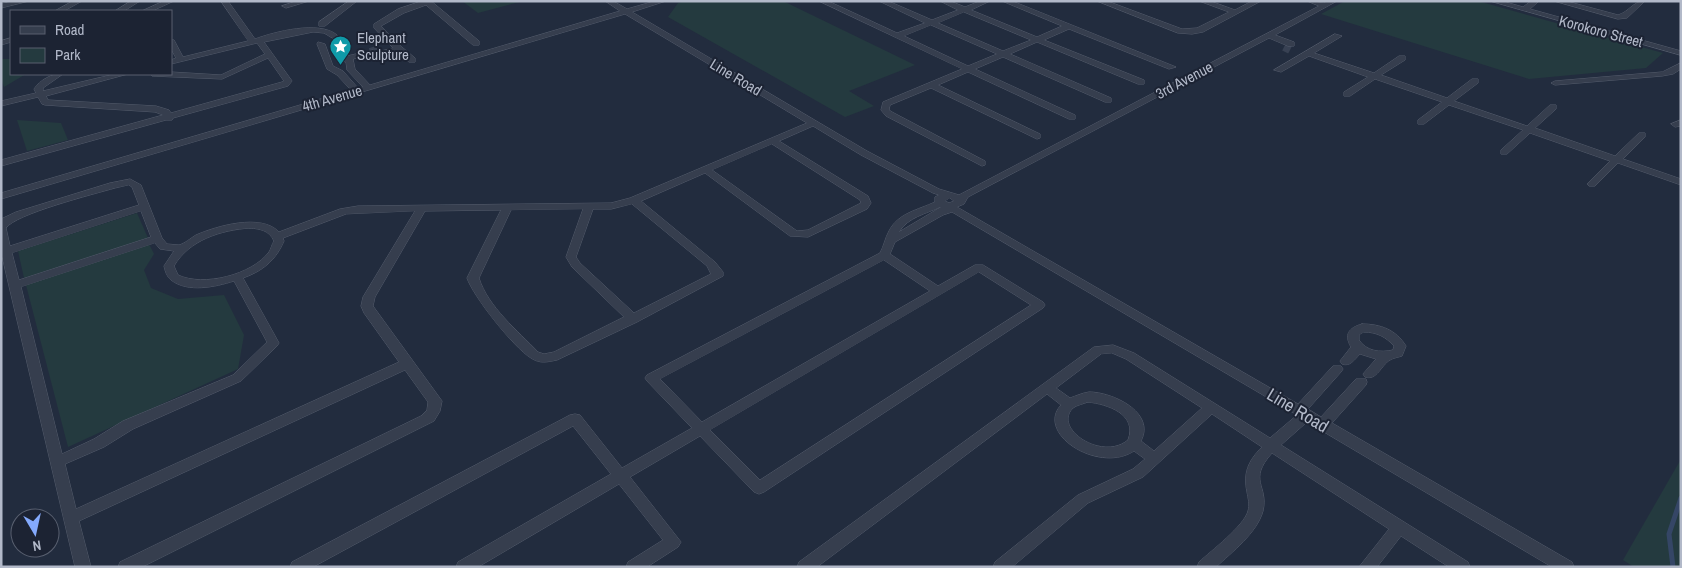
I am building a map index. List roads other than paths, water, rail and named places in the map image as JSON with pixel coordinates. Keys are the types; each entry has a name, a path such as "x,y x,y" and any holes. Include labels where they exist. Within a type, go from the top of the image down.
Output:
{"street":[{"path":"1,6 26,1"},
{"path":"61,10 79,1"},
{"path":"121,10 137,1"},
{"path":"155,10 170,1"},
{"path":"1,163 169,118 285,84 288,81 286,78 224,1"},
{"path":"286,6 306,1"},
{"path":"322,24 354,1"},
{"name":"Line Road","path":"608,1 864,153 870,160 949,203 1010,244 1031,253 1566,567"},
{"name":"4th Avenue","path":"1,196 662,1"},
{"path":"822,1 1072,117"},
{"path":"882,1 1108,100"},
{"path":"943,1 1141,82"},
{"path":"897,36 987,1"},
{"path":"1005,1 1172,66"},
{"path":"1100,1 1181,30 1192,32 1200,30 1258,1"},
{"path":"1202,1 1235,12"},
{"path":"1310,1 1325,6"},
{"name":"3rd Avenue","path":"884,255 892,240 949,203 1334,1"},
{"name":"Korokoro Street","path":"1493,1 1677,52"},
{"path":"1524,10 1536,1"},
{"path":"1557,1 1621,17 1642,1"},
{"path":"412,60 376,28 401,11 427,2 476,42"},
{"path":"982,163 885,110 886,104 890,100 1069,26"},
{"path":"304,30 313,33 320,42 330,67 340,73 356,91"},
{"path":"172,62 304,30 320,30 329,32 335,39 340,52 348,62 350,70 368,87"},
{"path":"1265,36 1308,53 1681,182"},
{"path":"1278,70 1338,36"},
{"path":"172,44 181,60"},
{"path":"1677,52 1681,45"},
{"path":"330,67 332,64 355,62 396,47"},
{"path":"172,75 222,77 252,61 269,55"},
{"path":"1348,94 1402,58"},
{"path":"1555,83 1662,74 1680,66"},
{"path":"57,75 38,88 44,102 156,109 166,112 169,118"},
{"path":"1,104 120,75"},
{"path":"1421,122 1475,81"},
{"path":"930,84 1036,136"},
{"path":"1504,152 1553,107"},
{"path":"278,236 344,211 358,209 611,206 634,200 813,123"},
{"path":"1592,184 1642,134"},
{"path":"705,169 794,234 804,235 812,232 863,207 866,203 864,198 773,141"},
{"path":"83,567 1,228 6,221 20,214 121,183 130,182 136,185 157,239 164,247 182,248"},
{"path":"507,208 473,278 481,296 534,355 543,359 556,356 634,319 717,276 717,272 711,264 634,200"},
{"path":"6,251 144,207"},
{"path":"589,207 571,257 576,265 634,319"},
{"path":"126,567 425,420 432,414 435,402 370,313 367,301 421,209"},
{"path":"238,226 264,227 275,232 278,236 278,246 271,257 257,268 237,277 203,284 177,280 170,271 169,266 182,248 208,234 238,226"},
{"path":"15,285 157,239"},
{"path":"464,567 700,428 979,268 1039,305 759,488 700,428 651,378 884,255 938,291"},
{"path":"57,462 98,443 128,425 237,378 251,366 272,343 237,277"},
{"path":"1322,424 1386,357 1398,353 1400,346 1390,335 1381,330 1368,328 1357,330 1352,337 1359,347 1371,354 1386,357"},
{"path":"1205,567 1250,522 1255,512 1252,482 1253,469 1260,456 1272,447 1303,413 1341,365 1359,347"},
{"path":"805,567 1098,350 1112,348 1130,356 1462,567"},
{"path":"70,519 406,364"},
{"path":"1048,388 1068,404"},
{"path":"1093,397 1111,401 1122,406 1131,414 1136,423 1138,432 1133,443 1119,452 1107,454 1093,452 1070,439 1064,430 1061,420 1062,412 1068,404 1076,400 1093,397"},
{"path":"1001,567 1083,499 1138,473 1210,408"},
{"path":"298,567 576,419 673,542 634,567"},
{"path":"1133,443 1154,458"},
{"path":"1367,567 1399,528"}],"waterway":[{"path":"1673,567 1669,534 1681,498"}],"tunnel":[{"path":"1284,47 1290,50"},
{"path":"370,52 380,49"}],"place":[{"name":"Elephant Sculpture","path":"341,65"}]}
